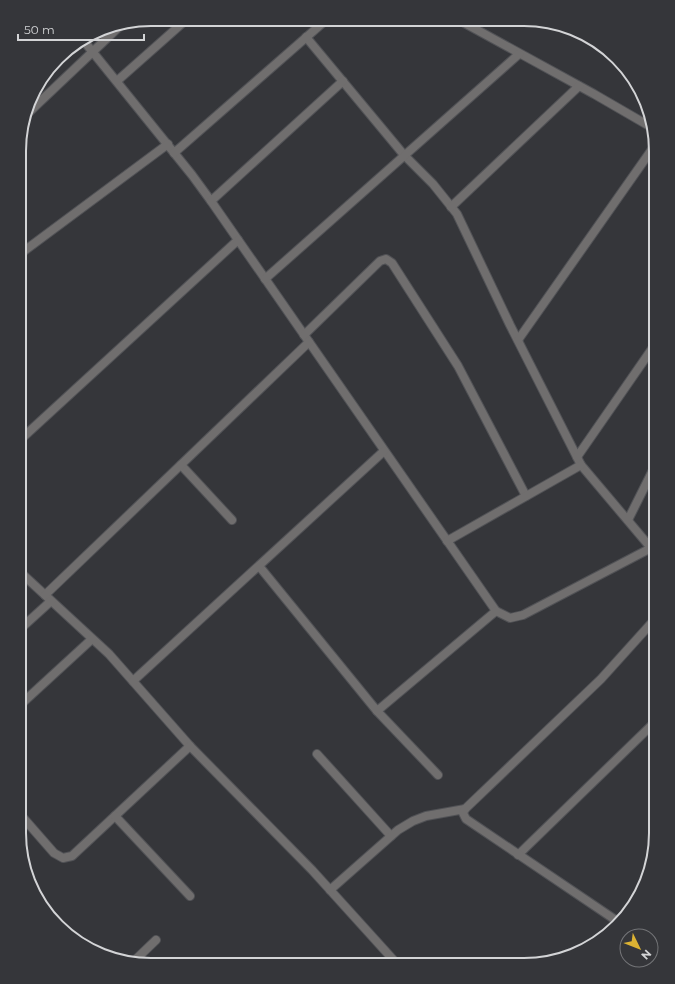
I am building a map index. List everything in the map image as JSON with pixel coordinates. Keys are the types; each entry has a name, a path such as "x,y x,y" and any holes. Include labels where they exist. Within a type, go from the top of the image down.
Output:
{"street":[{"path":"117,81 179,26"},
{"path":"174,153 319,26"},
{"path":"470,26 646,125"},
{"path":"33,108 114,32"},
{"path":"306,37 404,155 434,184 457,214 510,325 581,464 649,543"},
{"path":"86,44 168,144 211,201 496,611 510,618 523,615 649,552"},
{"path":"265,279 519,54"},
{"path":"211,201 343,81"},
{"path":"451,207 579,86"},
{"path":"26,250 168,144"},
{"path":"518,340 649,154"},
{"path":"26,434 238,240"},
{"path":"304,335 380,261 386,259 392,263 458,366 526,496"},
{"path":"26,622 48,598 181,465 309,342"},
{"path":"577,456 649,354"},
{"path":"132,681 384,451"},
{"path":"447,541 581,464"},
{"path":"181,465 232,520"},
{"path":"628,520 649,478"},
{"path":"259,566 377,711 438,774"},
{"path":"26,578 109,654 190,746 330,890 392,958"},
{"path":"377,711 496,611"},
{"path":"615,919 466,819 463,813 465,808 601,679 649,626"},
{"path":"26,700 92,639"},
{"path":"518,855 649,728"},
{"path":"26,821 54,853 63,858 72,856 190,746"},
{"path":"317,754 391,836"},
{"path":"330,890 391,836 413,821 426,816 465,808"},
{"path":"115,816 190,896"},
{"path":"138,957 156,940"}]}
